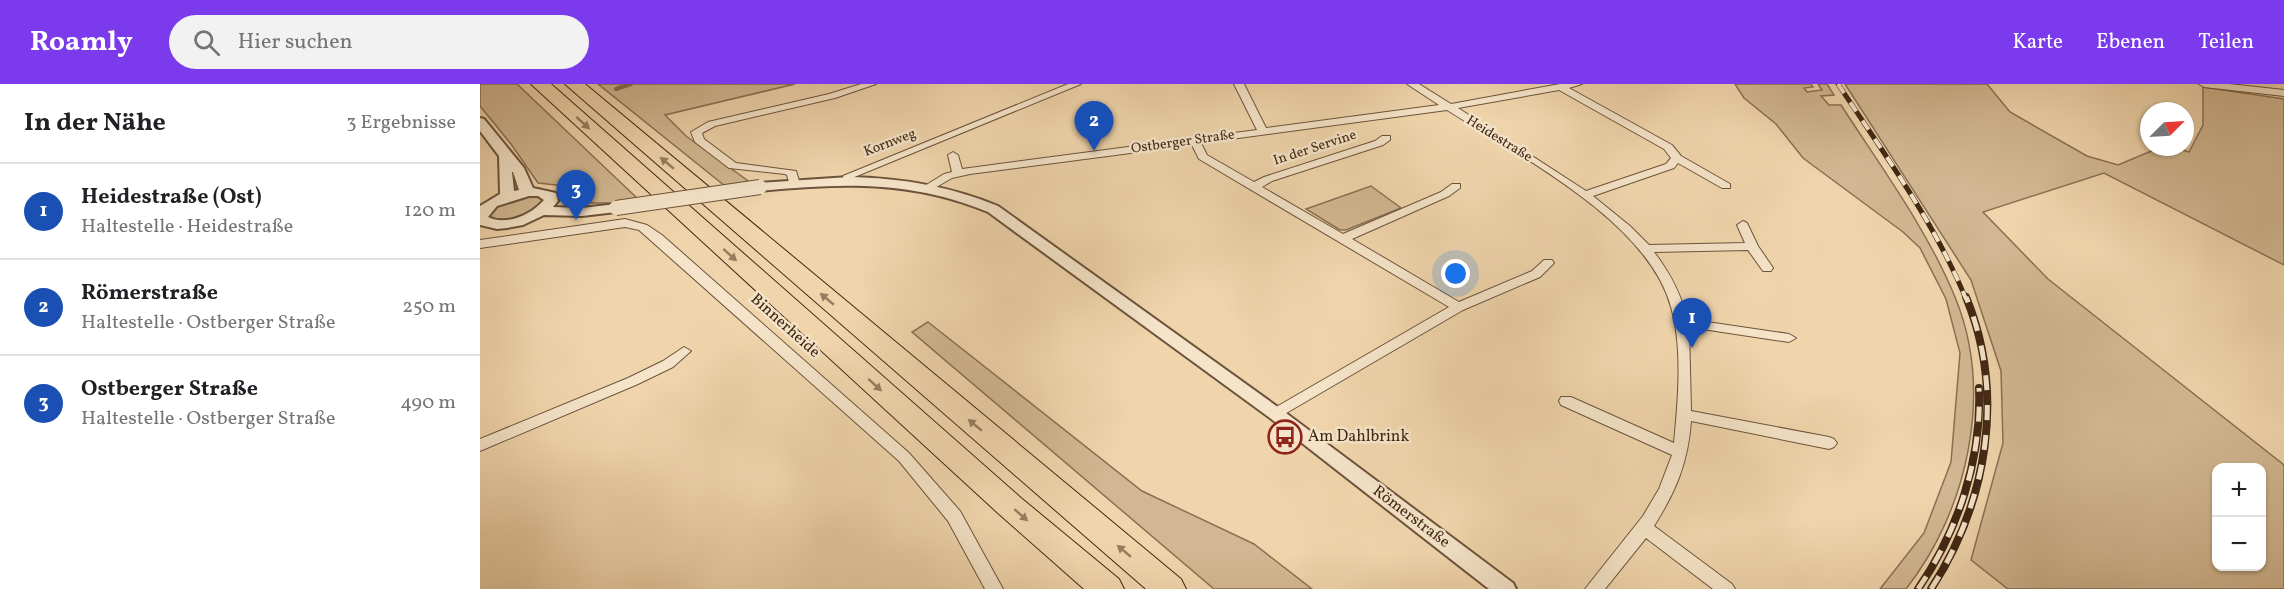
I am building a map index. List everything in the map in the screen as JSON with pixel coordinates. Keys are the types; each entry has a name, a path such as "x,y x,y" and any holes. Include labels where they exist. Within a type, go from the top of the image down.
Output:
{"highway":[{"path":"540,84 1010,506 1107,589"},
{"path":"574,84 1169,589"}],"street":[{"path":"794,184 792,173 780,169 733,166 699,140 696,132 712,124 832,96 871,84"},
{"name":"Kornweg","path":"848,176 1076,84"},
{"path":"1239,84 1263,132"},
{"name":"Heidestraße","path":"1412,84 1607,212 1646,249 1663,272 1674,295 1682,322 1684,415 1674,473 1644,527 1594,589"},
{"name":"Ostberger Straße","path":"929,187 939,180 958,173 1449,107 1577,84"},
{"path":"2206,84 2284,93"},
{"path":"1560,87 1668,147 1677,158 1726,186"},
{"path":"480,122 519,171 523,186 529,192"},
{"path":"944,138 958,165 958,173"},
{"name":"In der Servine","path":"1254,187 1268,179 1379,143 1386,138"},
{"path":"1195,141 1203,157 1458,307"},
{"path":"505,156 507,197"},
{"path":"1584,195 1670,166 1677,158"},
{"path":"541,211 582,212 760,187 839,181 929,187"},
{"path":"1343,239 1445,194 1456,186"},
{"name":"Römerstraße","path":"929,187 977,201 1005,216 1276,414 1505,589"},
{"path":"529,192 551,196 548,206 541,211 504,224 493,224 480,219 483,210 507,197 529,192"},
{"name":"Binnerheide","path":"480,244 625,223 643,227 904,457 954,516 994,589"},
{"path":"1743,225 1752,246 1767,268"},
{"path":"1646,249 1752,246"},
{"path":"1276,414 1458,307 1536,274 1548,263"},
{"path":"1682,322 1789,338"},
{"path":"480,446 633,381 669,364 684,351"},
{"path":"1566,401 1678,451"},
{"path":"1684,415 1829,443"},
{"path":"1644,527 1726,589"}],"shaded area":[{"path":"480,84 517,84 637,198 616,203 578,203 565,186 538,183 511,144 480,106"},
{"path":"598,84 795,84 665,115 686,136 751,183 725,186"},
{"path":"1735,84 1811,84 1813,87 1804,88 1807,92 1822,90 1818,84 1827,84 1834,95 1821,96 1829,105 1841,105 1917,223 1955,297 1967,334 1973,372 1973,410 1968,449 1959,487 1945,523 1928,558 1906,589 1880,589 1924,533 1951,462 1960,353 1946,299 1920,248 1903,232 1803,158 1776,124 1744,98"},
{"path":"1845,84 1987,84 2010,112 2087,156 2118,165 2140,156 2194,156 2194,142 2203,125 2203,87 2284,99 2284,265 2104,173 1983,212 2048,279 2284,465 2284,589 2008,589 1971,560 2003,443 2001,371 1971,280"},
{"path":"1371,186 1401,208 1346,230 1340,230 1306,209"},
{"path":"527,195 541,196 543,203 532,212 509,220 487,216 494,206"},
{"path":"928,322 1142,491 1254,544 1312,589 1214,589 912,332"}],"waterway":[{"path":"616,89 631,84"}],"railway":[{"path":"1838,84 1924,215 1966,299"},
{"path":"1931,589 1966,521 1985,447 1987,409 1985,371 1978,334 1966,297"},
{"path":"1918,589 1945,543 1965,493 1976,441 1979,388"}],"place":[{"name":"Römerstraße","path":"1094,151"},
{"name":"Ostberger Straße","path":"576,220"},
{"name":"Heidestraße (Ost)","path":"1692,348"},
{"name":"Am Dahlbrink","path":"1285,437"}]}
